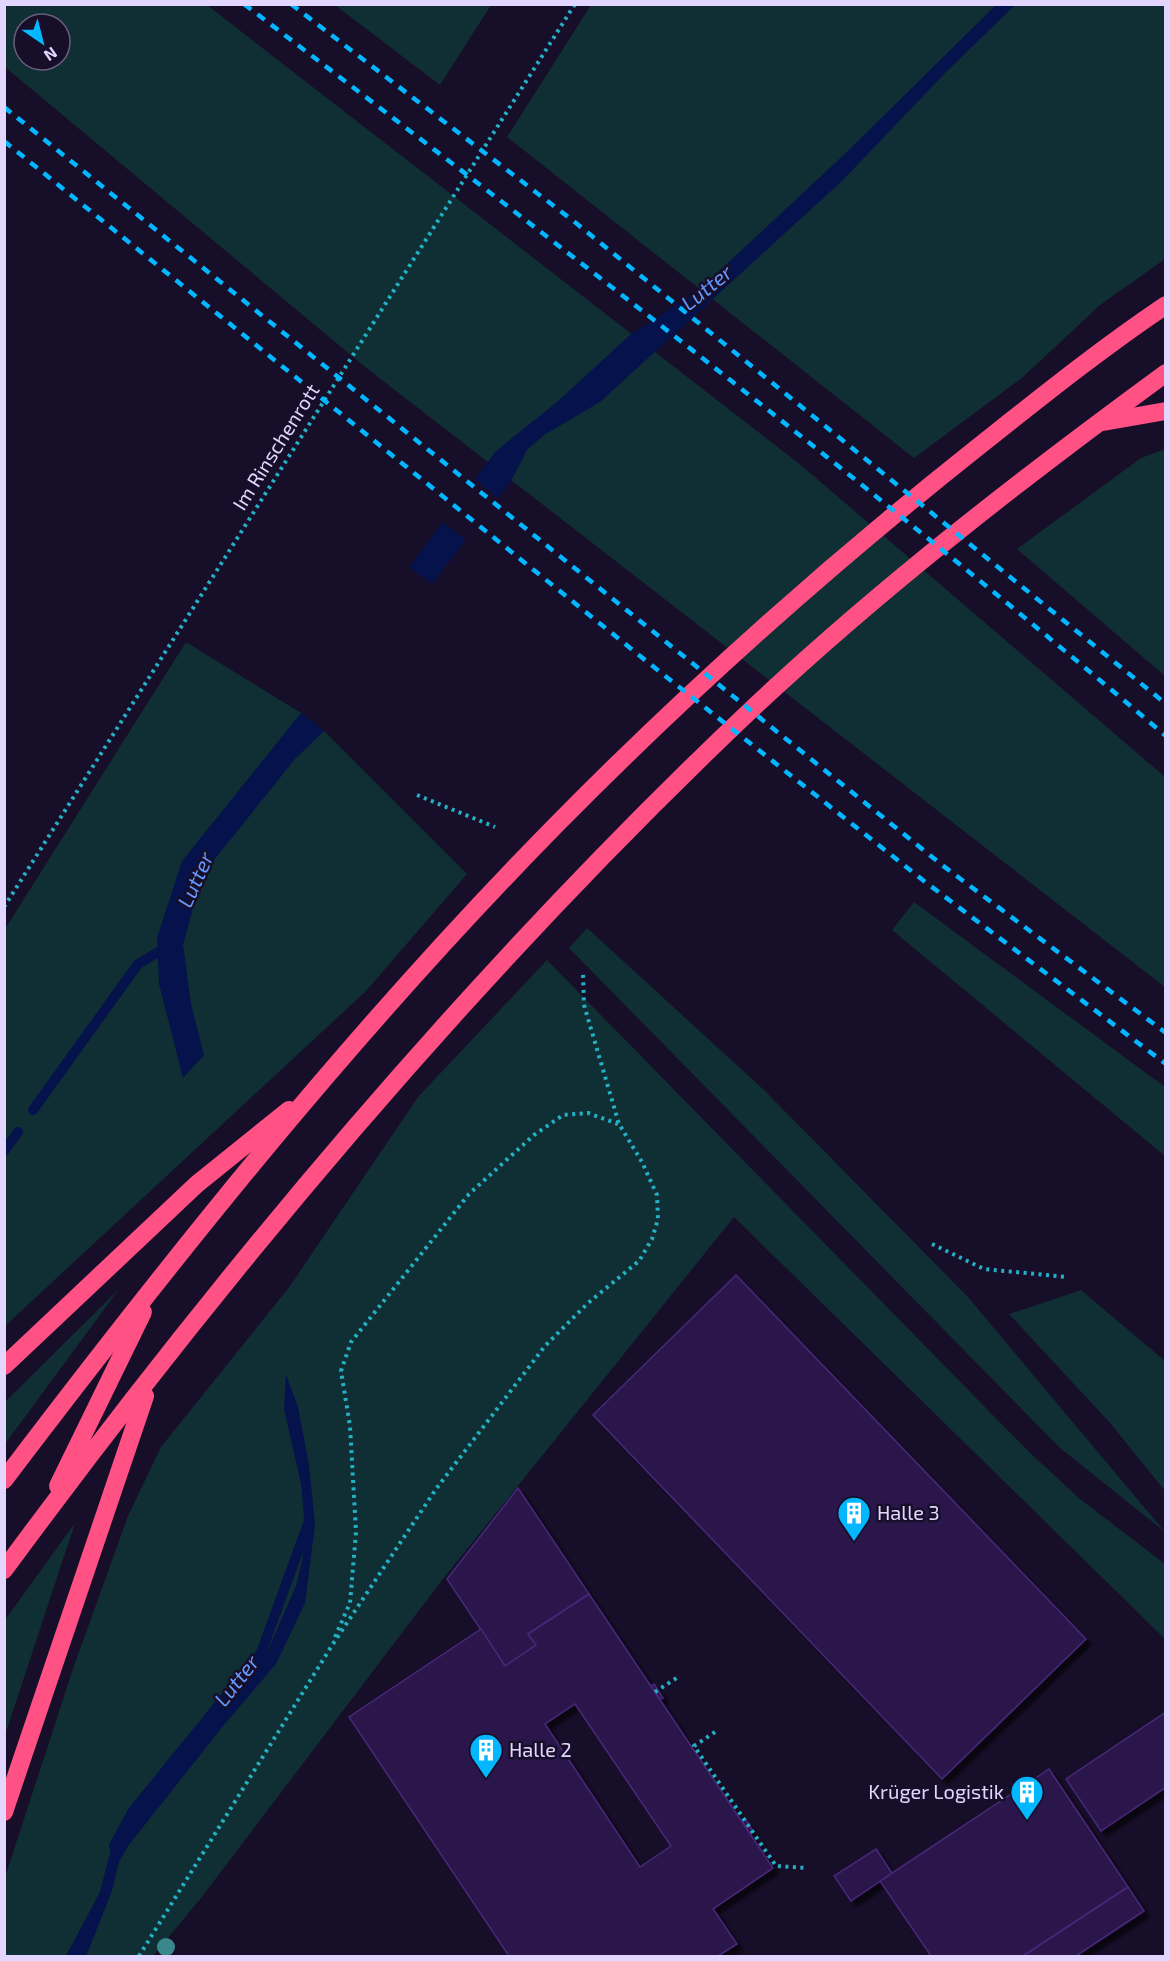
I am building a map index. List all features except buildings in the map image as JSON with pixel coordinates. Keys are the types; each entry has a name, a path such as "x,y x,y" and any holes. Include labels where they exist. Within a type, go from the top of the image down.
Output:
{"highway":[{"path":"4,1480 159,1279 312,1093 541,840 694,690 839,560 1024,410 1166,304"},
{"path":"4,1570 262,1238 427,1045 615,843 755,707 968,524 1098,422 1166,373"},
{"path":"1098,422 1166,411"},
{"path":"4,1366 197,1184 248,1141 312,1093"},
{"path":"41,1520 159,1279"},
{"path":"4,1812 149,1382"}],"path":[{"name":"Im Rinschenrott","path":"4,907 575,4"},
{"path":"417,795 495,827"},
{"path":"139,1956 331,1647 436,1489 545,1346 588,1303 639,1261 652,1239 658,1219 657,1195 642,1162 619,1124 584,1005 583,973"},
{"path":"331,1647 350,1603 356,1532 350,1426 341,1371 351,1342 469,1194 534,1135 563,1115 588,1113 619,1124"},
{"path":"932,1244 984,1269 1067,1277"},
{"path":"655,1692 678,1677"},
{"path":"715,1732 694,1746 747,1826 776,1866 806,1868"}],"green space":[{"path":"4,5 207,5 802,466 1165,777 1165,987 364,366 5,67"},
{"path":"335,5 491,5 440,85"},
{"path":"591,5 1165,5 1165,259 1100,305 1023,377 914,458 507,137"},
{"path":"1165,449 1165,676 1017,549 1141,458"},
{"path":"186,642 301,713 324,731 467,874 366,991 5,1326 5,929"},
{"path":"914,902 1165,1087 1165,1156 892,930"},
{"path":"587,928 764,1090 967,1296 1165,1532 1059,1447 569,948"},
{"path":"547,960 1029,1452 1080,1499 1165,1564 1165,1639 734,1217 439,1584 201,1898 153,1956 5,1956 5,1877 74,1666 128,1516 161,1447 290,1286 418,1097"},
{"path":"119,1289 5,1444 5,1402"},
{"path":"1081,1290 1165,1361 1165,1491 1111,1424 1009,1314"},
{"path":"75,1523 5,1735 5,1620"}],"water":[{"path":"996,5 1015,5 947,71 841,182 600,402 544,435 527,450 511,481 432,584 409,567 496,451 557,402 631,334 699,290 850,149"},
{"path":"301,713 324,731 295,759 214,860 195,901 183,945 191,1004 204,1055 183,1078 159,984 157,938 182,861"},
{"path":"286,1375 298,1407 309,1465 315,1525 305,1603 276,1664 223,1726 128,1846 119,1862 112,1891 87,1954 85,1956 66,1956 100,1892 112,1845 139,1808 268,1650 296,1586 303,1557 304,1517 301,1484 284,1409"}],"pier":[{"path":"472,477 500,500 468,542 440,520"}],"waterway":[{"path":"33,1110 138,964 167,947"},
{"path":"4,1151 18,1132"},
{"name":"Lutter","path":"114,1846 133,1811 261,1653 309,1521"}],"railway":[{"path":"244,4 710,364 940,548 1166,736"},
{"path":"291,4 576,223 1166,704"},
{"path":"4,107 942,865 1166,1033"},
{"path":"4,141 640,656 924,881 1166,1064"}],"place":[{"name":"Halle 3","path":"854,1542"},
{"name":"Halle 2","path":"486,1779"},
{"name":"Krüger Logistik","path":"1027,1821"}]}
